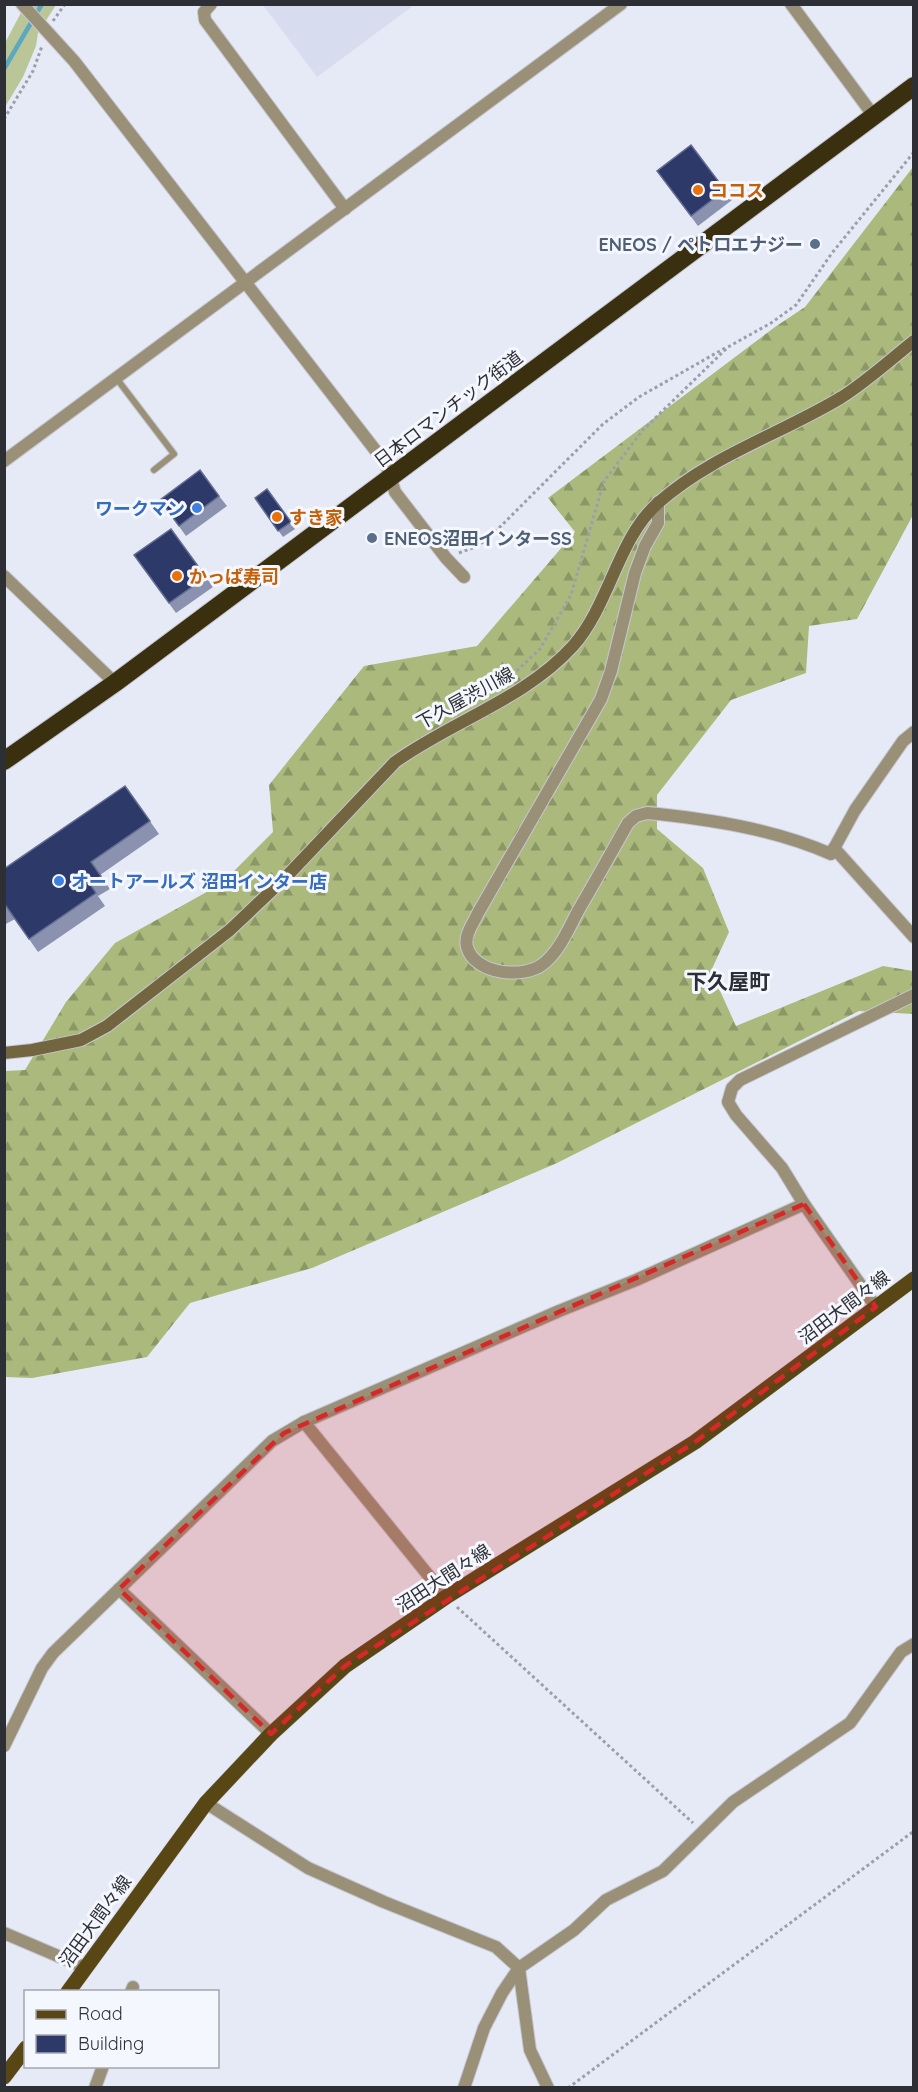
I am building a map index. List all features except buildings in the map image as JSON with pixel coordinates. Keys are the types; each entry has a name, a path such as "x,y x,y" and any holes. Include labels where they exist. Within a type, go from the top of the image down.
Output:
{"highway":[{"name":"日本ロマンチック街道","path":"4,761 115,683 914,86"}],"main road":[{"name":"下久屋渋川線","path":"4,1053 81,1040 107,1026 182,969 287,876 395,762 416,747 538,677 573,646 594,617 642,518 658,502 710,464 840,398 864,382 914,341"},
{"name":"沼田大間々線","path":"70,1990 206,1803 271,1734 345,1666 446,1597 695,1442 914,1279"},
{"path":"4,2077 24,2051"}],"street":[{"path":"211,4 204,12 205,20 345,209"},
{"path":"4,461 621,4"},
{"path":"791,4 873,115"},
{"path":"25,7 74,61 386,464 395,492 446,558 464,577"},
{"path":"658,502 658,523 645,546 635,573 611,671 601,699 478,913 467,936 468,948 473,958 499,971 512,972 532,971 544,963 560,944 628,823 636,816 647,813 729,824 802,841 831,854 855,810 903,741 914,732"},
{"path":"4,576 115,683"},
{"path":"834,848 914,937"},
{"path":"876,1307 804,1204 782,1168 736,1115 728,1102 732,1088 740,1080 914,995"},
{"path":"4,1746 42,1668 53,1653 272,1441 304,1422 636,1280 804,1204"},
{"path":"304,1422 446,1597"},
{"path":"119,1589 271,1734"},
{"path":"464,2088 484,2028 502,1993 519,1968 574,1930 606,1900 663,1871 733,1802 850,1723 901,1652 914,1644"},
{"path":"206,1803 308,1868 384,1902 496,1947 519,1968 530,2050 548,2088"},
{"path":"4,1933 86,1968"},
{"path":"95,2088 103,2068"}],"lane":[{"path":"117,379 174,454 154,470"}],"path":[{"path":"4,118 33,71 46,30 65,4"},
{"path":"446,558 488,539 603,424 639,397 771,323 796,305 832,253 914,152"},
{"path":"506,681 540,650 571,595 604,481 643,430 728,346"},
{"path":"446,1597 702,1832"},
{"path":"568,2088 914,1831"}],"highlighted area":[{"path":"804,1204 876,1307 695,1442 345,1666 271,1734 119,1589 284,1433"}],"shaded area":[{"path":"263,5 414,5 317,77"}],"green space":[{"path":"25,5 56,5 38,33 36,46 23,77 5,107 5,43"},
{"path":"913,167 913,515 857,619 809,626 806,673 731,700 657,795 657,829 703,868 729,932 711,971 736,1026 883,966 913,971 913,1014 859,1011 557,1163 312,1268 190,1303 147,1357 32,1378 5,1377 5,1071 25,1070 66,1002 115,943 221,884 273,832 269,785 364,666 477,646 575,532 548,498 775,327 805,307"}],"waterway":[{"path":"4,69 42,4"}],"place":[{"name":"ココス","path":"698,190"},
{"name":"ENEOS / ペトロエナジー","path":"815,244"},
{"name":"ワークマン","path":"197,508"},
{"name":"すき家","path":"277,517"},
{"name":"ENEOS沼田インターSS","path":"372,538"},
{"name":"かっぱ寿司","path":"177,576"},
{"name":"オートアールズ 沼田インター店","path":"59,881"}],"district":[{"name":"下久屋町","path":"728,981"}]}
